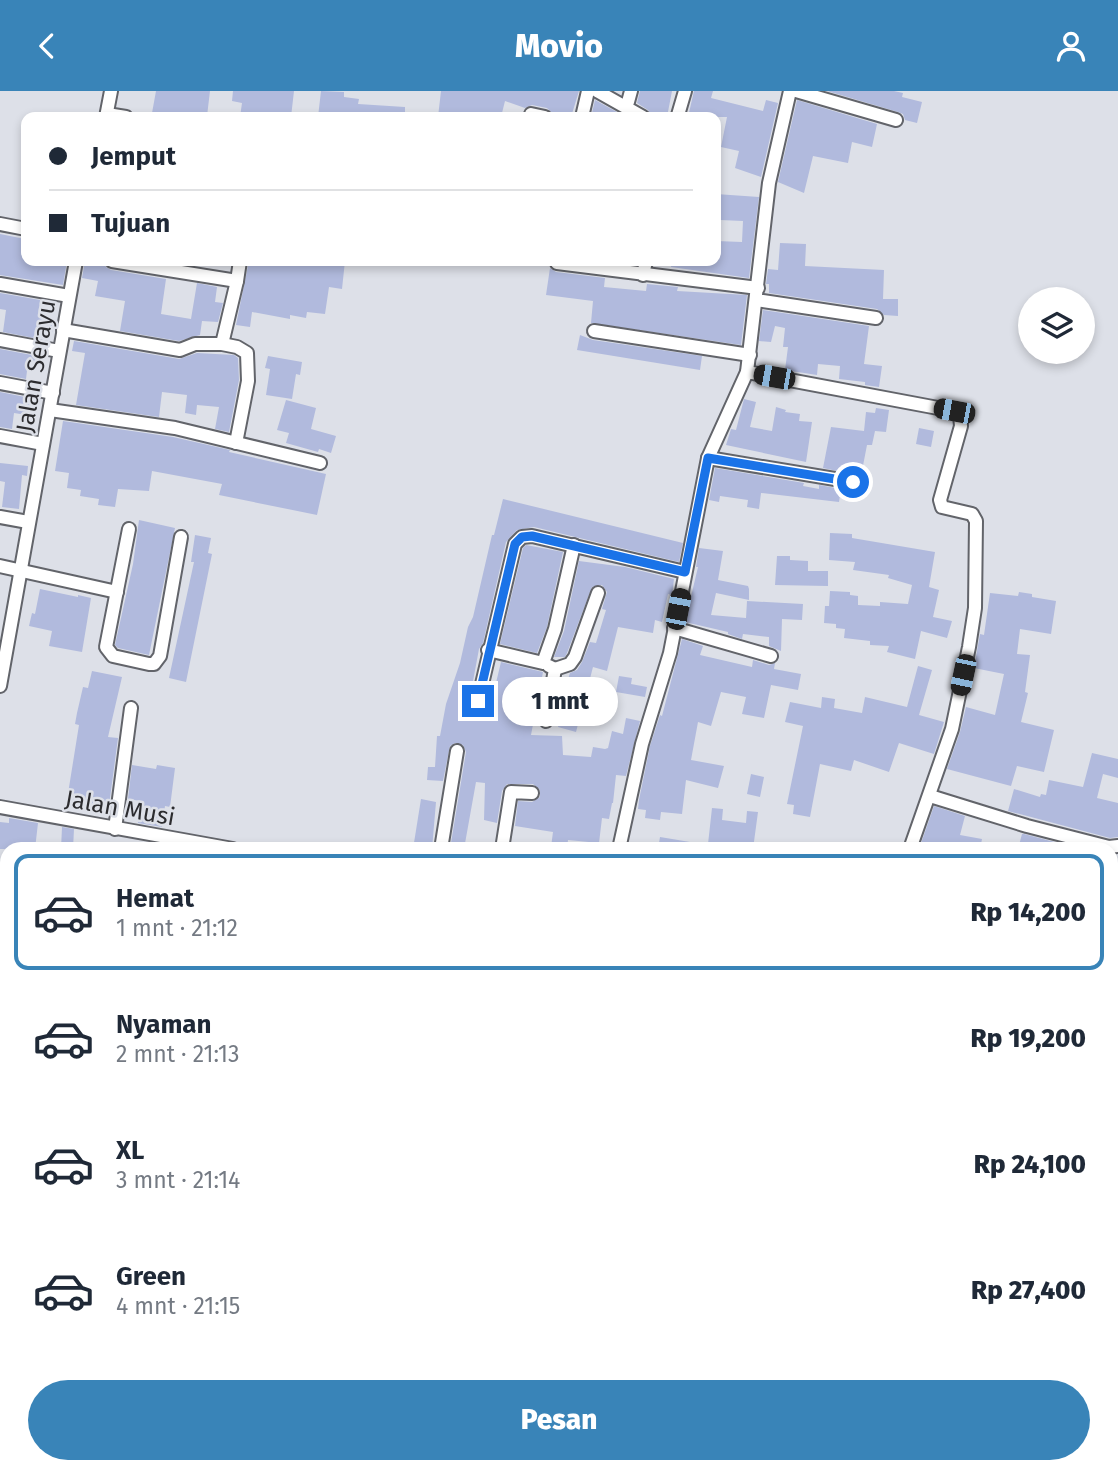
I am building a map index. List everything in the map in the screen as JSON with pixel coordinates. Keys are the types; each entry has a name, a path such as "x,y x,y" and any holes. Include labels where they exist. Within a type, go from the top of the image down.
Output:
{"street":[{"path":"107,112 111,91"},
{"path":"583,112 588,91"},
{"path":"597,91 634,112"},
{"path":"679,112 685,91"},
{"path":"621,842 642,744 670,653 708,458 747,372 769,183 790,91"},
{"path":"796,91 896,120"},
{"path":"0,224 21,228"},
{"name":"Jalan Serayu","path":"0,685 75,266"},
{"path":"143,266 237,281"},
{"path":"222,344 239,266"},
{"path":"578,266 757,294 876,318"},
{"path":"643,275 645,266"},
{"path":"0,283 69,296"},
{"path":"63,330 180,350 195,344 222,344 237,347 247,353 248,381 236,443"},
{"path":"594,331 750,355"},
{"path":"0,340 59,351"},
{"path":"747,372 942,408 954,411 960,416 961,426 940,500 942,507 975,517 975,608 952,729 913,842"},
{"path":"0,383 53,393"},
{"path":"50,410 175,428 320,463"},
{"path":"0,436 43,444"},
{"path":"708,458 853,482"},
{"path":"0,517 28,522"},
{"path":"129,529 106,647 113,656 132,661 153,664 160,656 181,537"},
{"path":"478,701 515,544 522,537 532,536 574,545 685,572"},
{"path":"543,663 555,629 574,545"},
{"path":"0,566 117,592"},
{"path":"488,650 543,663 555,669 570,664 598,593"},
{"path":"674,628 771,656"},
{"path":"546,721 555,669"},
{"path":"115,829 131,708"},
{"path":"442,842 457,751"},
{"path":"503,842 511,792 532,793"},
{"path":"930,796 1089,842"},
{"name":"Jalan Musi","path":"0,807 185,842"}],"building":[{"path":"156,91 210,91 207,112 152,112"},
{"path":"233,91 294,91 292,112 241,112 242,103 232,101"},
{"path":"321,91 344,92 344,97 359,99 358,104 405,107 405,112 319,112"},
{"path":"441,91 579,91 573,112 551,112 547,108 532,105 525,108 505,101 502,112 439,112"},
{"path":"640,91 672,91 668,112 649,112 637,103"},
{"path":"694,91 713,91 711,98 763,111 766,100 778,103 761,177 735,168 739,151 721,147 727,117 721,117 721,112 689,112"},
{"path":"827,91 894,91 903,93 902,97 922,102 917,123 905,120 903,114 898,112"},
{"path":"595,100 617,112 592,112"},
{"path":"797,100 877,124 872,147 852,142 848,163 813,156 804,193 778,182"},
{"path":"721,194 759,197 749,278 671,267 721,266 721,241 742,242 743,221 721,220"},
{"path":"0,234 21,238 21,266 66,266 63,285 0,275"},
{"path":"780,243 806,244 805,266 884,270 883,299 898,299 898,316 884,315 877,309 769,293 769,284 766,284 768,269 778,270"},
{"path":"84,266 106,266 111,270 166,279 161,314 191,319 197,283 217,287 215,302 223,303 218,322 202,321 200,335 179,341 120,331 125,301 95,296 98,281 82,278"},
{"path":"248,266 344,266 342,289 329,287 325,314 307,312 306,318 290,315 290,319 252,312 250,327 236,325"},
{"path":"550,268 556,272 605,278 604,287 646,291 647,284 678,287 677,291 747,295 741,345 591,323 593,301 546,295"},
{"path":"0,293 40,300 38,316 54,318 52,333 35,331 34,338 3,332 6,310 0,309"},
{"path":"763,310 869,326 864,364 882,366 879,387 865,385 865,382 839,379 840,366 818,364 817,375 785,370 788,347 783,347 785,328 775,326 771,342 759,341"},
{"path":"580,335 593,340 702,356 700,370 577,350"},
{"path":"74,341 179,359 197,353 234,355 238,358 239,380 229,432 215,429 219,407 197,405 196,415 185,413 187,395 162,392 159,417 76,405 85,353 72,351"},
{"path":"0,349 37,356 36,364 28,363 26,379 0,374"},
{"path":"268,356 302,362 300,375 296,374 292,399 266,395 270,369 265,368"},
{"path":"0,392 35,399 33,416 14,413 12,429 0,427"},
{"path":"744,399 756,402 750,427 772,431 776,407 786,410 785,412 800,414 799,421 812,422 806,462 726,445 731,429 736,430"},
{"path":"286,400 316,408 311,429 336,436 331,453 286,443 289,433 277,430"},
{"path":"876,408 889,410 886,432 875,431 872,445 867,445 861,476 823,468 831,427 864,431 866,412 875,413"},
{"path":"63,421 173,437 326,474 317,515 219,495 222,484 152,471 149,491 118,489 115,507 98,505 99,499 80,496 81,490 67,488 69,473 55,471"},
{"path":"919,428 934,431 931,447 916,444"},
{"path":"0,463 28,466 27,476 22,475 19,509 2,507 5,482 0,481"},
{"path":"715,468 804,483 803,486 819,489 819,485 841,489 839,502 761,493 759,509 747,507 748,500 720,496 719,502 709,500"},
{"path":"503,499 683,543 679,562 534,527 517,530 506,542 483,643 479,649 468,708 489,712 501,662 543,672 531,735 562,736 563,755 591,757 593,747 608,748 612,731 623,734 626,718 640,721 626,776 616,775 609,819 602,818 599,842 552,842 553,832 515,826 518,801 532,802 540,797 540,790 533,784 507,784 502,791 497,823 484,820 485,783 476,782 465,842 451,842 466,752 463,745 455,743 450,746 443,781 427,780 428,767 435,767 437,736 440,736 446,704 460,663"},
{"path":"139,520 175,528 149,655 115,645 133,564"},
{"path":"830,533 852,534 852,538 935,552 929,587 939,590 933,617 952,621 947,638 921,631 915,659 887,652 889,646 870,645 870,641 844,638 845,629 836,628 836,624 824,623 825,606 829,606 830,591 850,592 850,595 858,596 858,605 880,606 880,602 908,604 912,585 888,578 889,575 853,570 855,562 829,560"},
{"path":"195,535 211,538 208,553 212,554 186,682 169,678 194,562 191,562"},
{"path":"526,545 563,552 547,627 537,653 500,644 523,548"},
{"path":"699,548 723,551 718,580 748,586 749,589 749,600 716,593 711,615 746,618 747,601 803,604 802,620 782,619 781,651 769,646 769,637 743,634 742,639 728,632 685,622 698,567"},
{"path":"777,556 808,561 808,571 828,571 828,586 775,585"},
{"path":"579,561 625,567 674,579 672,595 668,594 662,622 655,620 653,633 618,627 607,671 593,667 576,732 558,727 566,695 563,694 570,673 577,670 590,642 596,643 606,610 602,609 607,592 602,585 592,587 565,657 554,657 564,631"},
{"path":"40,589 91,598 82,652 49,646 52,631 29,626 32,613 35,614"},
{"path":"1019,592 1056,601 1051,634 1020,629 1017,654 1030,655 1025,692 1028,693 1021,722 1054,730 1044,772 1017,766 1011,786 947,769 966,707 995,715 1004,674 974,668 980,634 984,635 990,593 1018,596"},
{"path":"682,639 703,646 700,655 752,667 753,660 769,665 775,663 774,669 801,674 798,690 771,685 764,718 742,714 746,697 721,692 711,726 698,722 691,760 724,766 718,788 686,780 682,814 661,812 660,820 645,818 646,810 638,809 650,746 660,715 662,716"},
{"path":"918,666 932,670 919,715 944,722 934,754 899,743 889,772 854,760 851,771 820,764 810,817 793,814 794,805 787,804 803,726 785,722 790,702 821,708 822,697 835,699 834,708 862,713 865,697 907,707"},
{"path":"92,671 122,677 108,737 118,738 108,813 99,812 99,809 66,806 79,725 75,724 77,713 83,687 88,688"},
{"path":"619,676 632,678 631,684 647,687 645,697 616,692"},
{"path":"1092,753 1118,759 1118,778 1103,774 1097,798 1118,803 1118,837 1110,838 1008,811 1014,789 1040,797 1041,794 1046,795 1049,780 1083,787"},
{"path":"132,765 156,769 157,765 175,768 170,807 165,806 162,827 138,823 141,801 128,799"},
{"path":"751,774 764,777 760,797 747,794"},
{"path":"421,799 436,802 433,842 414,842"},
{"path":"934,806 965,816 960,835 982,839 981,842 921,842"},
{"path":"712,808 723,809 722,820 746,823 747,811 758,812 754,842 708,842"},
{"path":"9,818 38,823 36,842 0,842 0,822 9,823"},
{"path":"62,827 74,829 73,842 61,842"},
{"path":"1024,834 1054,842 1020,842"},
{"path":"660,837 690,842 659,842"}],"route":[{"path":"478,701 515,544 522,537 532,536 574,545 685,572 708,458 853,482"}]}
